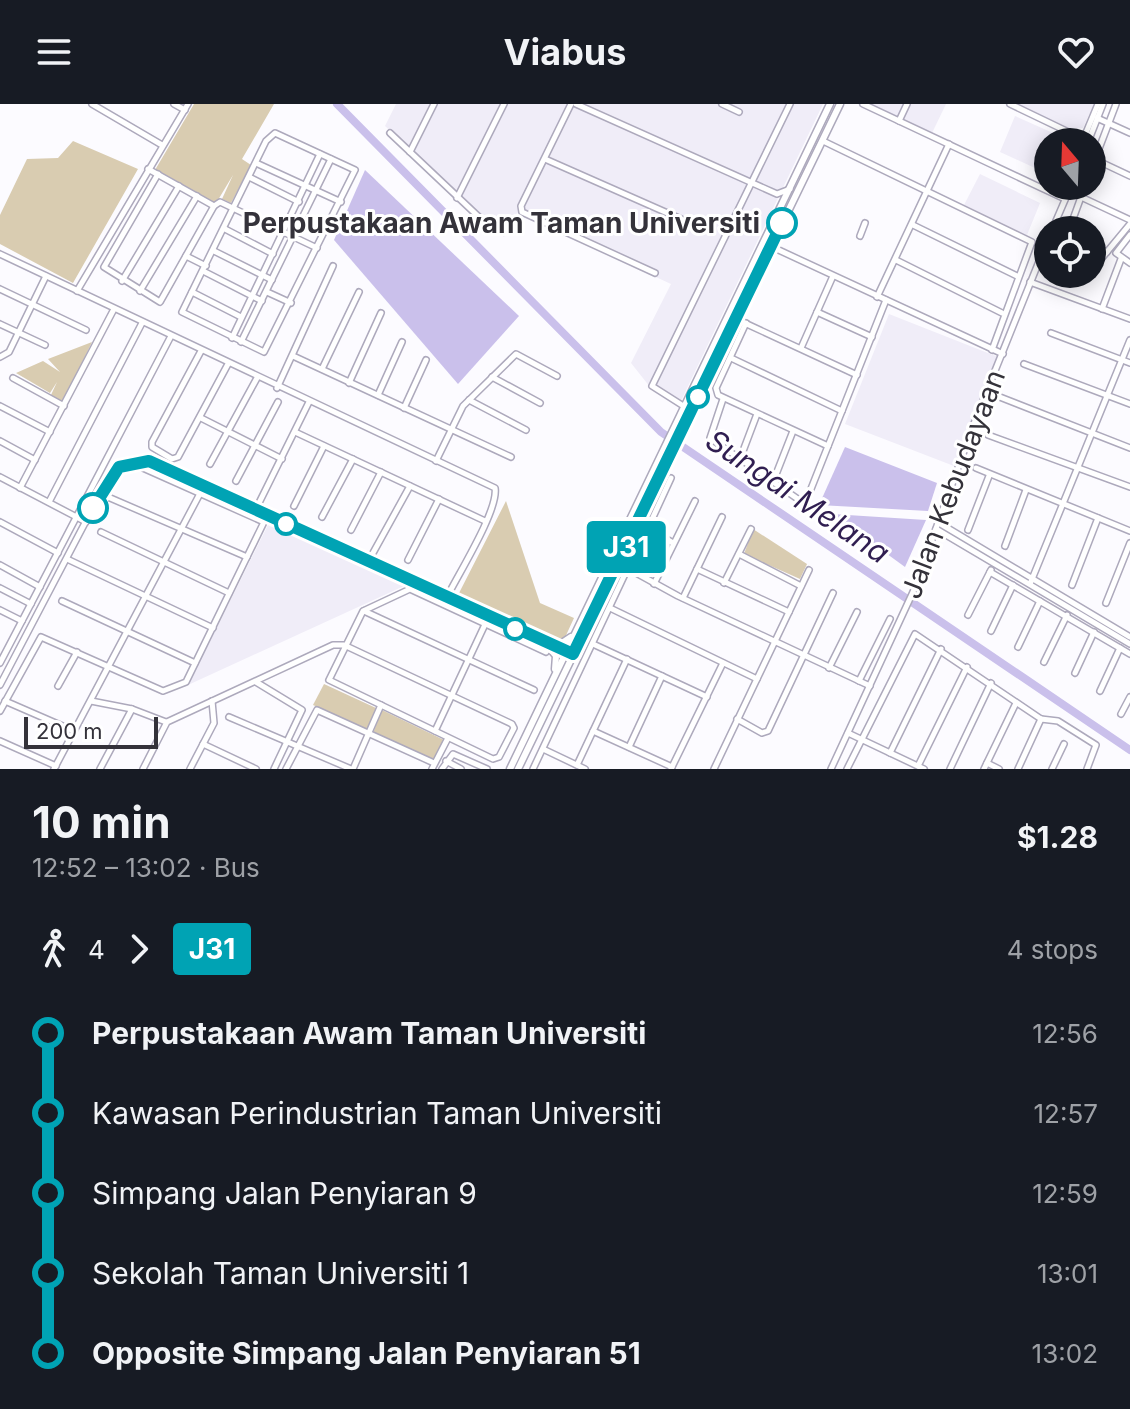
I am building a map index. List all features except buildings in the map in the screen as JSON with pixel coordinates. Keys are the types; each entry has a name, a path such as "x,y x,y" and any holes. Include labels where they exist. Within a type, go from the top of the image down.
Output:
{"main road":[{"path":"510,769 551,684 616,566 830,104"},
{"path":"689,407 736,319 840,104"},
{"path":"544,641 565,644 581,621 659,470"},
{"path":"518,769 570,653 581,621"},
{"path":"544,641 556,656 551,684"}],"street":[{"path":"92,104 162,145"},
{"path":"77,291 186,107 174,104"},
{"path":"410,152 434,104"},
{"path":"457,198 504,104"},
{"path":"655,273 522,212 521,206 574,104 777,194 790,189"},
{"path":"722,104 739,112"},
{"path":"689,407 652,386 790,104"},
{"path":"863,104 1034,184"},
{"path":"899,121 907,104"},
{"path":"1010,104 1059,128"},
{"path":"1028,112 1032,104"},
{"path":"1091,128 1100,104"},
{"path":"1090,128 1100,104"},
{"path":"1105,128 1116,104"},
{"path":"1097,118 1130,133"},
{"path":"390,133 480,218"},
{"path":"272,134 320,154 354,169 341,202 266,352 182,312 272,134"},
{"path":"823,141 1032,242 1003,313 992,350"},
{"path":"877,297 949,144"},
{"path":"232,338 320,154"},
{"path":"241,342 331,159"},
{"path":"545,159 681,219"},
{"path":"256,163 341,202"},
{"path":"1106,168 1130,176"},
{"path":"148,169 214,206"},
{"path":"158,174 104,267 160,302 214,206 220,202 317,248"},
{"path":"249,177 299,202"},
{"path":"122,281 179,186"},
{"path":"777,194 780,208"},
{"path":"140,291 197,196"},
{"path":"1087,200 1130,222 1107,252"},
{"path":"860,236 865,223"},
{"path":"913,225 1017,276"},
{"path":"225,229 274,255"},
{"path":"1102,309 1119,257 1130,235"},
{"path":"770,246 1003,354"},
{"path":"214,251 272,280"},
{"path":"0,254 277,388 495,488 495,498 485,521 446,599"},
{"path":"186,256 262,301"},
{"path":"1119,257 1130,263"},
{"path":"896,260 1003,313"},
{"path":"277,388 333,266"},
{"name":"Jalan Kebudayaan","path":"831,769 913,592 1034,272"},
{"path":"0,357 6,356 46,276"},
{"path":"801,348 833,276"},
{"path":"1030,282 1130,319"},
{"path":"0,289 86,330"},
{"path":"192,292 241,317"},
{"path":"267,292 291,304"},
{"path":"322,369 359,292"},
{"path":"723,399 709,436 805,504 886,300"},
{"path":"20,488 114,309"},
{"path":"817,312 872,337"},
{"path":"349,383 381,313"},
{"path":"736,319 857,375"},
{"path":"49,502 142,323"},
{"path":"746,323 716,392 723,399 828,446"},
{"path":"0,324 45,345"},
{"path":"1051,333 1130,363"},
{"path":"0,663 171,336"},
{"path":"1031,582 1130,340"},
{"path":"378,395 402,342"},
{"path":"201,351 151,445 176,459 228,364"},
{"path":"436,461 469,400 516,354 557,376"},
{"path":"293,356 511,457"},
{"path":"731,358 843,411"},
{"path":"404,408 426,360"},
{"path":"1024,364 1130,404"},
{"path":"492,377 540,403"},
{"path":"13,378 64,406"},
{"path":"210,464 257,378"},
{"path":"987,392 1130,448"},
{"path":"469,400 526,430"},
{"path":"236,481 278,402"},
{"path":"256,509 309,402"},
{"path":"0,406 50,432"},
{"path":"740,459 757,414"},
{"path":"201,418 282,459"},
{"path":"773,482 793,431"},
{"path":"295,432 485,521"},
{"path":"988,435 1130,487"},
{"path":"0,441 35,460"},
{"path":"294,506 324,446"},
{"path":"322,517 353,459"},
{"path":"0,685 101,494 119,467 142,460 157,463 446,599 570,653"},
{"path":"0,711 38,638 44,636 163,691 186,682 264,522 143,468"},
{"path":"976,469 1130,531"},
{"path":"351,530 381,472"},
{"path":"968,530 989,476"},
{"path":"0,477 86,522"},
{"path":"671,478 648,528 673,543"},
{"path":"0,741 55,768 204,486"},
{"path":"368,562 410,486"},
{"path":"1005,546 1026,490"},
{"path":"101,494 247,557"},
{"path":"408,560 439,499"},
{"path":"654,584 695,501"},
{"path":"683,598 722,517"},
{"path":"1072,585 1098,518"},
{"path":"0,522 58,553"},
{"path":"938,526 1130,637"},
{"path":"724,583 751,529"},
{"path":"101,532 229,593"},
{"path":"1106,603 1130,543"},
{"path":"739,554 801,586"},
{"path":"67,559 213,628"},
{"path":"968,615 996,561"},
{"path":"0,565 40,587"},
{"path":"616,566 625,574 641,578"},
{"path":"616,566 870,686"},
{"path":"697,569 789,612"},
{"path":"714,769 809,570"},
{"path":"990,572 1130,654"},
{"path":"533,769 625,574"},
{"path":"991,631 1013,585"},
{"path":"0,588 31,604"},
{"path":"143,769 167,722 333,645 344,645 512,724 514,728 502,754 493,759 331,682 328,677 344,645 363,611 410,589 484,626 546,652"},
{"path":"737,719 762,733 768,731 833,593"},
{"path":"62,601 195,663"},
{"path":"1018,647 1040,601"},
{"path":"1044,662 1072,606"},
{"path":"1072,606 1130,644"},
{"path":"610,608 757,679"},
{"path":"0,610 22,621"},
{"path":"363,611 534,690"},
{"path":"829,668 857,612"},
{"path":"435,731 488,618"},
{"path":"859,681 890,619"},
{"path":"1075,673 1094,632"},
{"path":"850,768 912,636 919,635 1041,719 1058,721 1093,742 1094,753 1087,769"},
{"path":"593,644 707,697"},
{"path":"1100,691 1120,648"},
{"path":"890,753 941,649"},
{"path":"58,686 77,652"},
{"path":"577,765 627,659"},
{"path":"593,731 672,768 723,663"},
{"path":"848,733 921,768 967,667"},
{"path":"629,747 662,676"},
{"path":"255,681 299,705 302,710 274,769"},
{"path":"950,769 991,683"},
{"path":"1121,714 1130,697"},
{"path":"5,701 74,731"},
{"path":"91,701 132,709 167,722"},
{"path":"190,769 214,723 212,701"},
{"path":"999,769 986,766 1016,703"},
{"path":"229,717 352,769 381,705"},
{"path":"100,769 132,709"},
{"path":"286,769 315,711 433,766 448,738"},
{"path":"1018,769 1041,719"},
{"path":"203,744 256,769"},
{"path":"1052,769 1064,744"},
{"path":"543,749 585,769"},
{"path":"442,769 446,761 457,755 487,769"},
{"path":"446,761 461,769"}],"shaded area":[{"path":"194,104 274,104 242,159 251,165 231,203 222,199 233,175 215,205 155,170"},
{"path":"396,104 823,104 679,405 650,387 631,363 671,284 517,213 504,237 385,126"},
{"path":"871,104 946,104 932,133"},
{"path":"1015,104 1094,104 1083,128 1069,128"},
{"path":"1015,116 1042,128 1034,128 1034,168 1000,152"},
{"path":"73,141 138,169 73,283 0,244 0,215 27,159 58,158"},
{"path":"365,170 519,316 458,384 334,240"},
{"path":"980,174 1040,203 1027,235 964,205"},
{"path":"889,314 998,357 954,466 845,424"},
{"path":"92,342 63,402 51,395 57,382 50,393 16,373 43,361 60,372 48,359"},
{"path":"845,447 937,483 928,511 819,505"},
{"path":"506,501 540,603 574,618 562,644 457,597"},
{"path":"832,514 926,520 905,567"},
{"path":"269,523 404,586 188,685"},
{"path":"753,529 807,564 800,579 744,554"},
{"path":"324,684 376,708 367,729 313,705"},
{"path":"382,710 444,740 433,760 373,733"}],"waterway":[{"name":"Sungai Melana","path":"337,104 661,432 1130,750"}],"bus line":[{"name":"J31","path":"93,508 108,479 119,467 134,461 149,461 446,599 573,654 782,223"}],"place":[{"name":"Perpustakaan Awam Taman Universiti","path":"782,223"}]}
